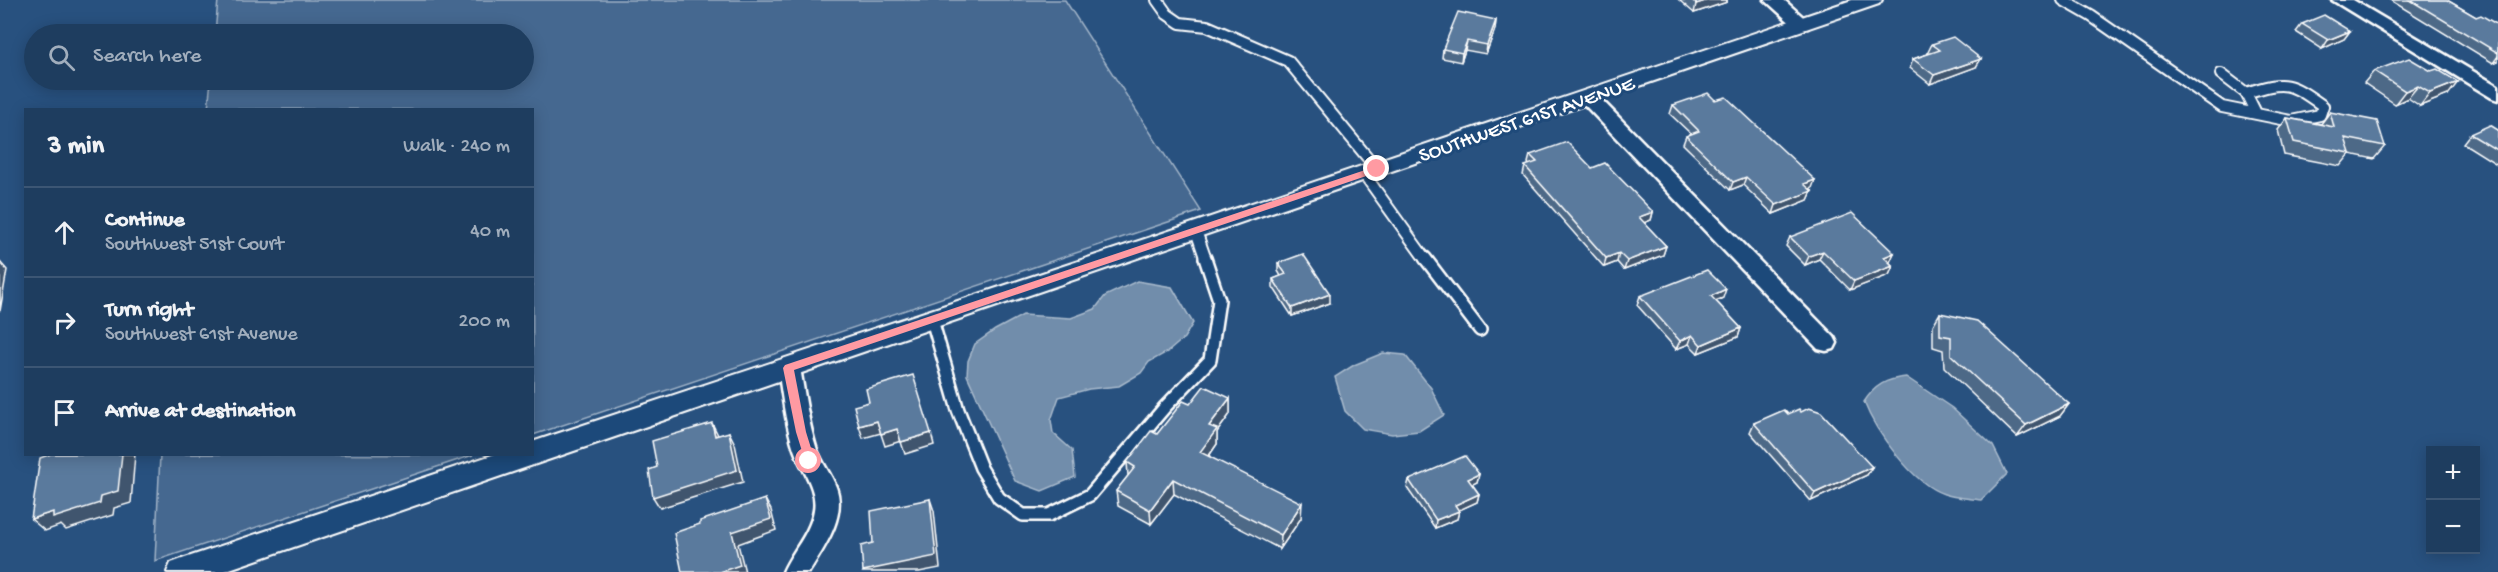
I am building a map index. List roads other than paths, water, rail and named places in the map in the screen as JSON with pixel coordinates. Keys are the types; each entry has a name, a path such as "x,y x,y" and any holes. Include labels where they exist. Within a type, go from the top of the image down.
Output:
{"street":[{"path":"1774,0 1802,24"},
{"name":"SOUTHWEST 61ST AVENUE","path":"534,453 1196,231 1872,0"},
{"path":"2342,0 2498,94"},
{"path":"1588,97 1826,343"},
{"path":"789,368 801,432 809,461 824,483 827,508 814,541 795,572"},
{"name":"SOUTHWEST 61ST AVENUE","path":"182,572 526,456"}],"lane":[{"path":"1157,0 1167,14 1180,23 1208,26 1288,60 1371,171 1413,243 1480,330"},
{"path":"2063,0 2091,16 2222,107 2291,121 2320,115 2323,106 2295,86 2279,82 2246,93"},
{"path":"2221,74 2246,93 2256,113"},
{"path":"932,320 958,410 981,468 999,498 1023,515 1049,515 1090,495 1165,407 1210,360 1219,300 1196,231"}]}
